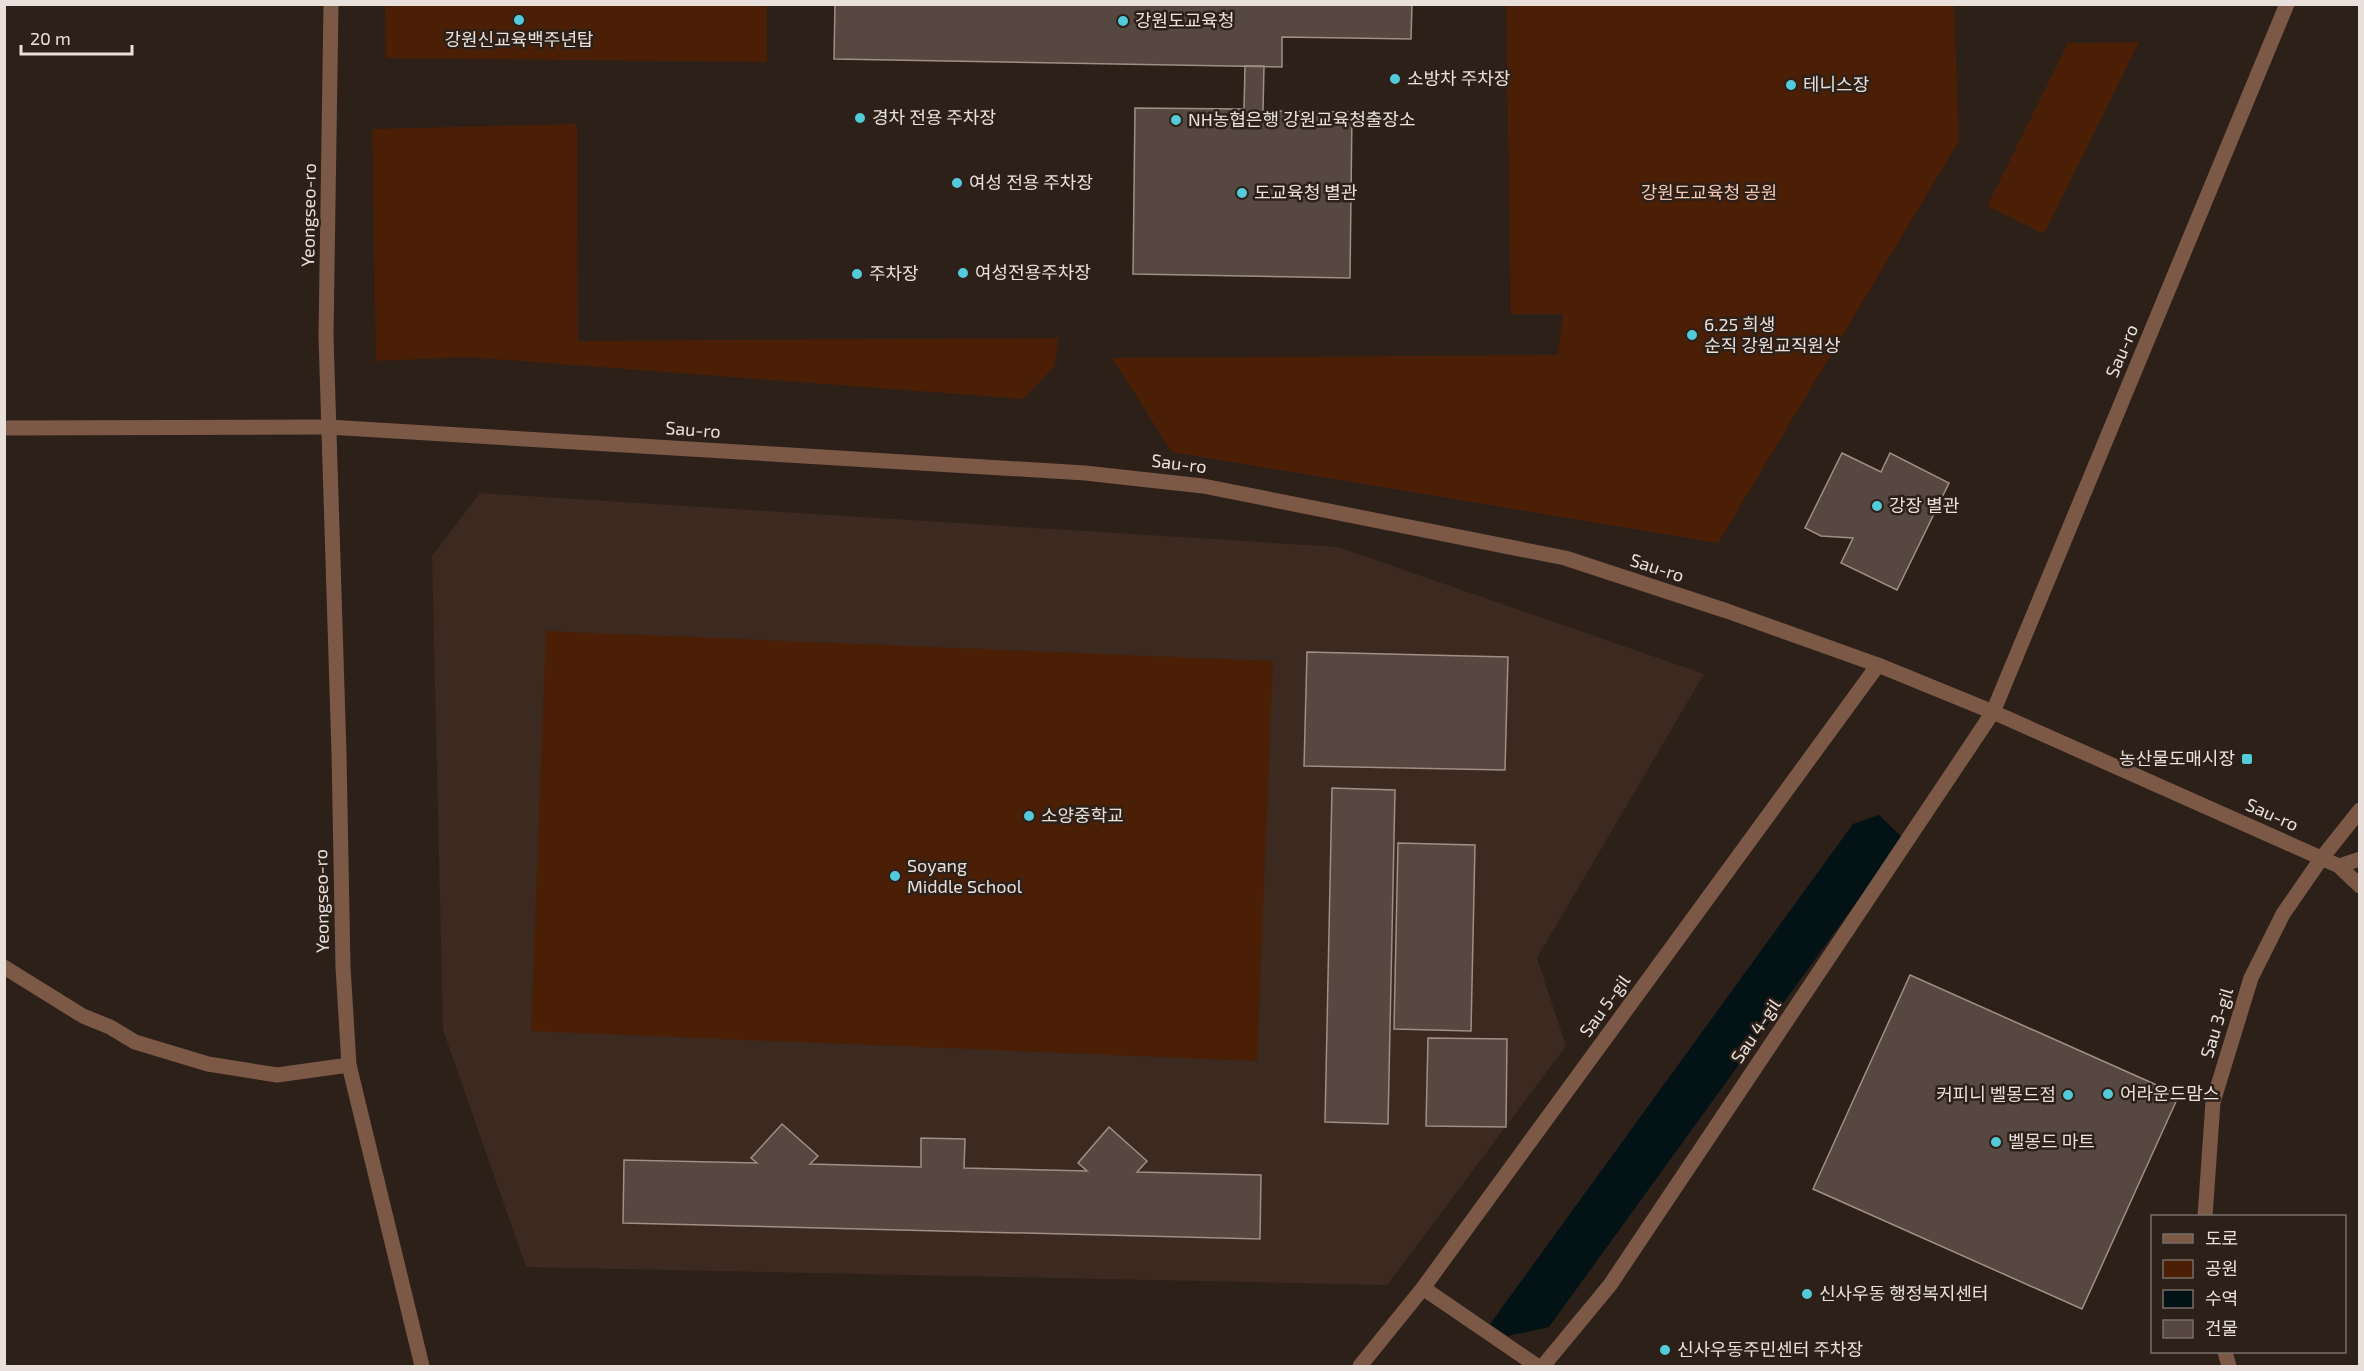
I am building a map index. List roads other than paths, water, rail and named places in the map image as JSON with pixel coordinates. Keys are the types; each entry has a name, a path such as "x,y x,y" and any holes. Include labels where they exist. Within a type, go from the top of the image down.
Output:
{"street":[{"name":"Yeongseo-ro","path":"331,4 326,336 336,632 343,967 349,1065 422,1366"},
{"name":"Sau-ro","path":"1993,712 2287,4"},
{"path":"4,428 328,427"},
{"name":"Sau-ro","path":"328,427 1085,473 1203,486 1565,558 1727,611 1878,665 1993,712 2339,866 2360,886"},
{"name":"Sau 5-gil","path":"1360,1366 1423,1287 1878,665"},
{"name":"Sau 4-gil","path":"1543,1366 1610,1285 1993,712"},
{"name":"Sau 3-gil","path":"2205,1215 2212,1102 2251,978 2283,914 2321,858 2360,810"},
{"path":"2339,866 2360,859"},
{"path":"4,967 83,1016 110,1027 135,1042 208,1064 277,1075 349,1065"},
{"path":"1423,1287 1537,1366"}],"water":[{"path":"1879,815 1906,841 1879,871 1549,1327 1508,1336 1490,1324 1853,824"}],"place":[{"name":"강원신교육백주년탑","path":"519,20"},
{"name":"강원도교육청","path":"1123,21"},
{"name":"소방차 주차장","path":"1395,79"},
{"name":"테니스장","path":"1791,85"},
{"name":"경차 전용 주차장","path":"860,118"},
{"name":"NH농협은행 강원교육청출장소","path":"1176,120"},
{"name":"여성 전용 주차장","path":"957,183"},
{"name":"도교육청 별관","path":"1242,193"},
{"name":"여성전용주차장","path":"963,273"},
{"name":"주차장","path":"857,274"},
{"name":"6.25 희생 순직 강원교직원상","path":"1692,335"},
{"name":"강장 별관","path":"1877,506"},
{"name":"농산물도매시장","path":"2247,759"},
{"name":"소양중학교","path":"1029,816"},
{"name":"Soyang Middle School","path":"895,876"},
{"name":"어라운드맘스","path":"2108,1094"},
{"name":"커피니 벨몽드점","path":"2068,1095"},
{"name":"벨몽드 마트","path":"1996,1142"},
{"name":"신사우동 행정복지센터","path":"1807,1294"},
{"name":"신사우동주민센터 주차장","path":"1665,1350"}],"park label":[{"name":"강원도교육청 공원","path":"1709,193"}]}
